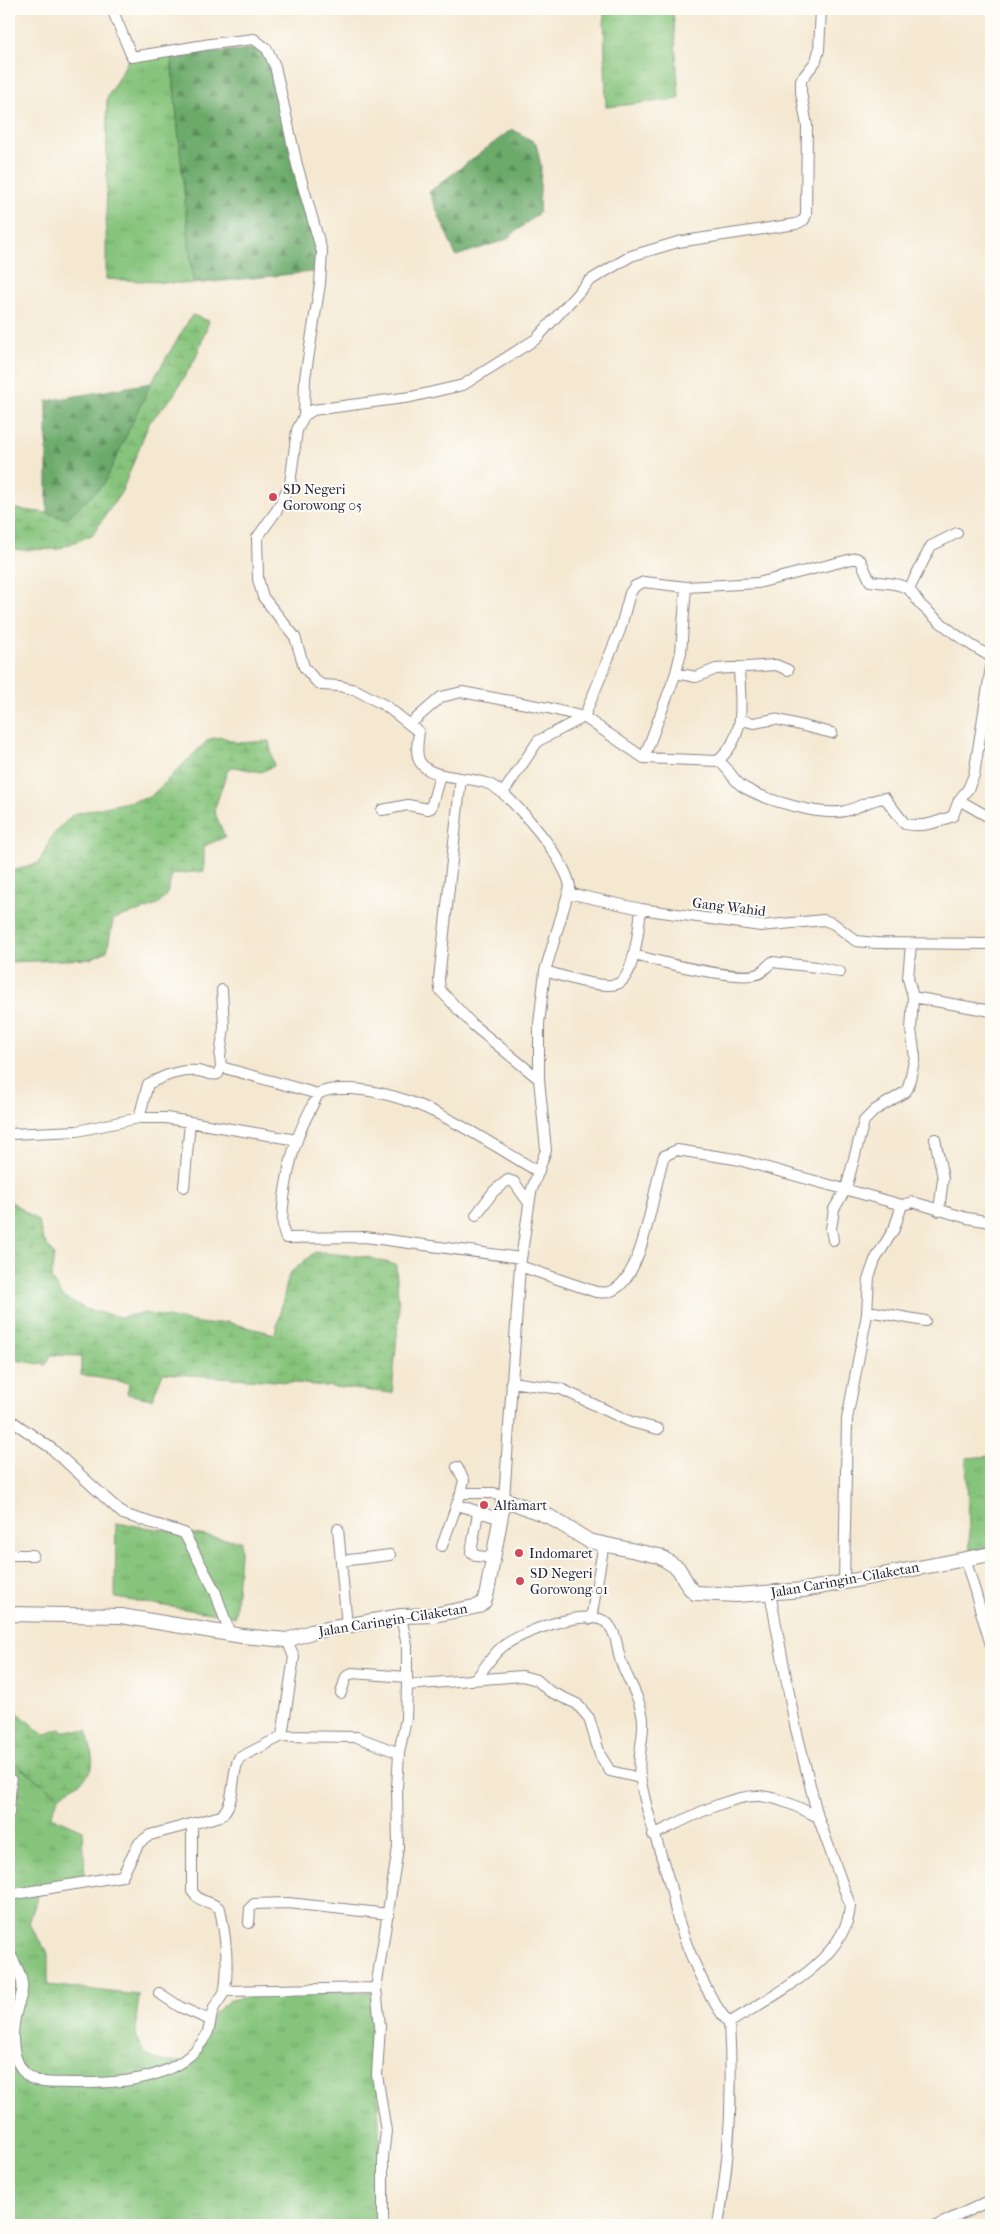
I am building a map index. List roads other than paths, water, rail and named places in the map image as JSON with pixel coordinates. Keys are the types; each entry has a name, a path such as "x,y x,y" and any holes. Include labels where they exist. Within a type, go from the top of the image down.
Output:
{"street":[{"path":"112,9 132,57 254,39 267,49 275,66 297,165 322,252 320,284 305,378 304,416 297,430 290,484 277,510 257,538 258,579 263,597 295,637 304,667 316,682 322,685 356,690 386,706 418,732 417,755 420,762 440,775 490,785 503,793 536,829 560,861 569,879 568,893 545,972 539,1024 539,1079 546,1150 529,1203 521,1262 504,1499 494,1493 461,1493"},
{"path":"304,416 313,410 411,397 463,385 536,340 589,281 631,256 678,242 796,224 804,220 806,215 808,161 807,126 801,92 802,80 816,61 820,50 821,9"},
{"path":"909,589 931,546 957,533"},
{"path":"503,793 538,741 584,717 620,630 630,592 635,586 644,582 686,587 758,583 856,558 860,561 870,581 900,585 909,589 921,605 938,620 965,642 991,658"},
{"path":"644,758 676,673 681,652 686,587"},
{"path":"676,673 696,676 716,669 776,665 788,670"},
{"path":"718,761 729,751 735,740 741,720 739,667"},
{"path":"410,724 434,702 456,692 548,708 584,717 644,758 718,761 745,789 786,804 818,812 844,812 874,799 885,798 905,824 914,826 930,824 953,816 959,800 968,789 974,776 991,667"},
{"path":"741,720 754,723 775,720 832,733"},
{"path":"382,810 408,804 431,808 440,775"},
{"path":"462,778 438,979 440,990 473,1025 539,1079"},
{"path":"959,800 987,816"},
{"name":"Gang Wahid","path":"568,893 641,908 761,926 824,920 834,924 856,940 911,944 991,944"},
{"path":"545,972 597,984 617,984 624,978 634,955 641,908"},
{"path":"833,1240 831,1229 834,1209 846,1189 864,1121 875,1110 905,1092 908,1088 915,1057 912,1030 913,998 908,978 911,944"},
{"path":"634,955 672,965 742,976 760,973 772,962 840,972"},
{"path":"139,1118 148,1084 165,1075 178,1072 198,1071 218,1074 221,1067 220,1056 224,1027 222,990"},
{"path":"913,998 991,1011"},
{"path":"221,1067 318,1094 338,1089 377,1091 397,1096 446,1118 539,1172"},
{"path":"318,1094 297,1140 282,1210 282,1223 286,1238 365,1237 521,1262 596,1292 609,1292 618,1285 634,1266 642,1247 662,1160 664,1156 672,1151 735,1159 902,1205 913,1202 939,1211 991,1222"},
{"path":"9,1134 76,1130 139,1118 166,1118 297,1140"},
{"path":"184,1186 190,1122"},
{"path":"935,1139 943,1178 939,1211"},
{"path":"476,1215 494,1191 508,1180 514,1182 529,1203"},
{"path":"844,1583 847,1420 867,1314 869,1277 875,1260 894,1229 902,1205"},
{"path":"867,1314 874,1312 925,1321"},
{"path":"511,1382 561,1389 630,1422 658,1430"},
{"path":"9,1419 50,1448 123,1514 184,1533 215,1591 230,1634"},
{"path":"442,1546 458,1505 464,1480 457,1467"},
{"name":"Jalan Caringin–Cilaketan","path":"9,1614 121,1616 230,1634 287,1640 311,1632 401,1616 434,1616 479,1606 484,1602 495,1558 504,1499 550,1517 588,1541 659,1556 678,1568 689,1587 696,1593 737,1595 770,1593 844,1583 991,1554"},
{"path":"458,1505 501,1519"},
{"path":"478,1513 471,1552 477,1556 495,1558"},
{"path":"338,1528 347,1626"},
{"path":"591,1619 604,1544"},
{"path":"9,1555 33,1555"},
{"path":"341,1561 390,1555"},
{"path":"964,1558 991,1645"},
{"path":"729,2023 800,1979 818,1964 847,1924 850,1905 818,1817 795,1725 770,1593"},
{"path":"383,2225 383,2157 386,2131 377,2075 380,2026 376,1988 377,1969 389,1914 398,1848 397,1787 406,1719 407,1681 406,1646 401,1616"},
{"path":"476,1680 501,1647 528,1632 560,1620 591,1619 604,1621 614,1633 620,1659 641,1710 643,1720 638,1758 640,1778 653,1835 671,1889 678,1922 718,2010 729,2023 731,2092 722,2203 718,2225"},
{"path":"282,1736 294,1657 292,1647 287,1640"},
{"path":"341,1693 346,1677 352,1673 407,1681 530,1677 549,1691 577,1704 592,1725 604,1764 610,1771 640,1778"},
{"path":"9,1896 122,1876 143,1839 150,1835 221,1816 228,1808 239,1758 282,1736 357,1737 400,1753"},
{"path":"9,1813 10,1780"},
{"path":"653,1835 710,1809 746,1798 760,1796 792,1804 818,1817"},
{"path":"9,1952 23,1984 16,2010 12,2047 23,2071 31,2079 40,2082 92,2083 122,2081 158,2073 184,2062 207,2032 213,2009 225,1990 226,1969 220,1909 216,1905 196,1899 192,1892 192,1824"},
{"path":"249,1923 250,1908 254,1904 288,1904 389,1914"},
{"path":"225,1990 376,1988"},
{"path":"159,1993 180,2007 210,2020"},
{"path":"938,2225 991,2200"}],"place":[{"name":"SD Negeri Gorowong 05","path":"273,497"},
{"name":"Alfamart","path":"484,1505"},
{"name":"Indomaret","path":"519,1553"},
{"name":"SD Negeri Gorowong 01","path":"520,1581"}]}
